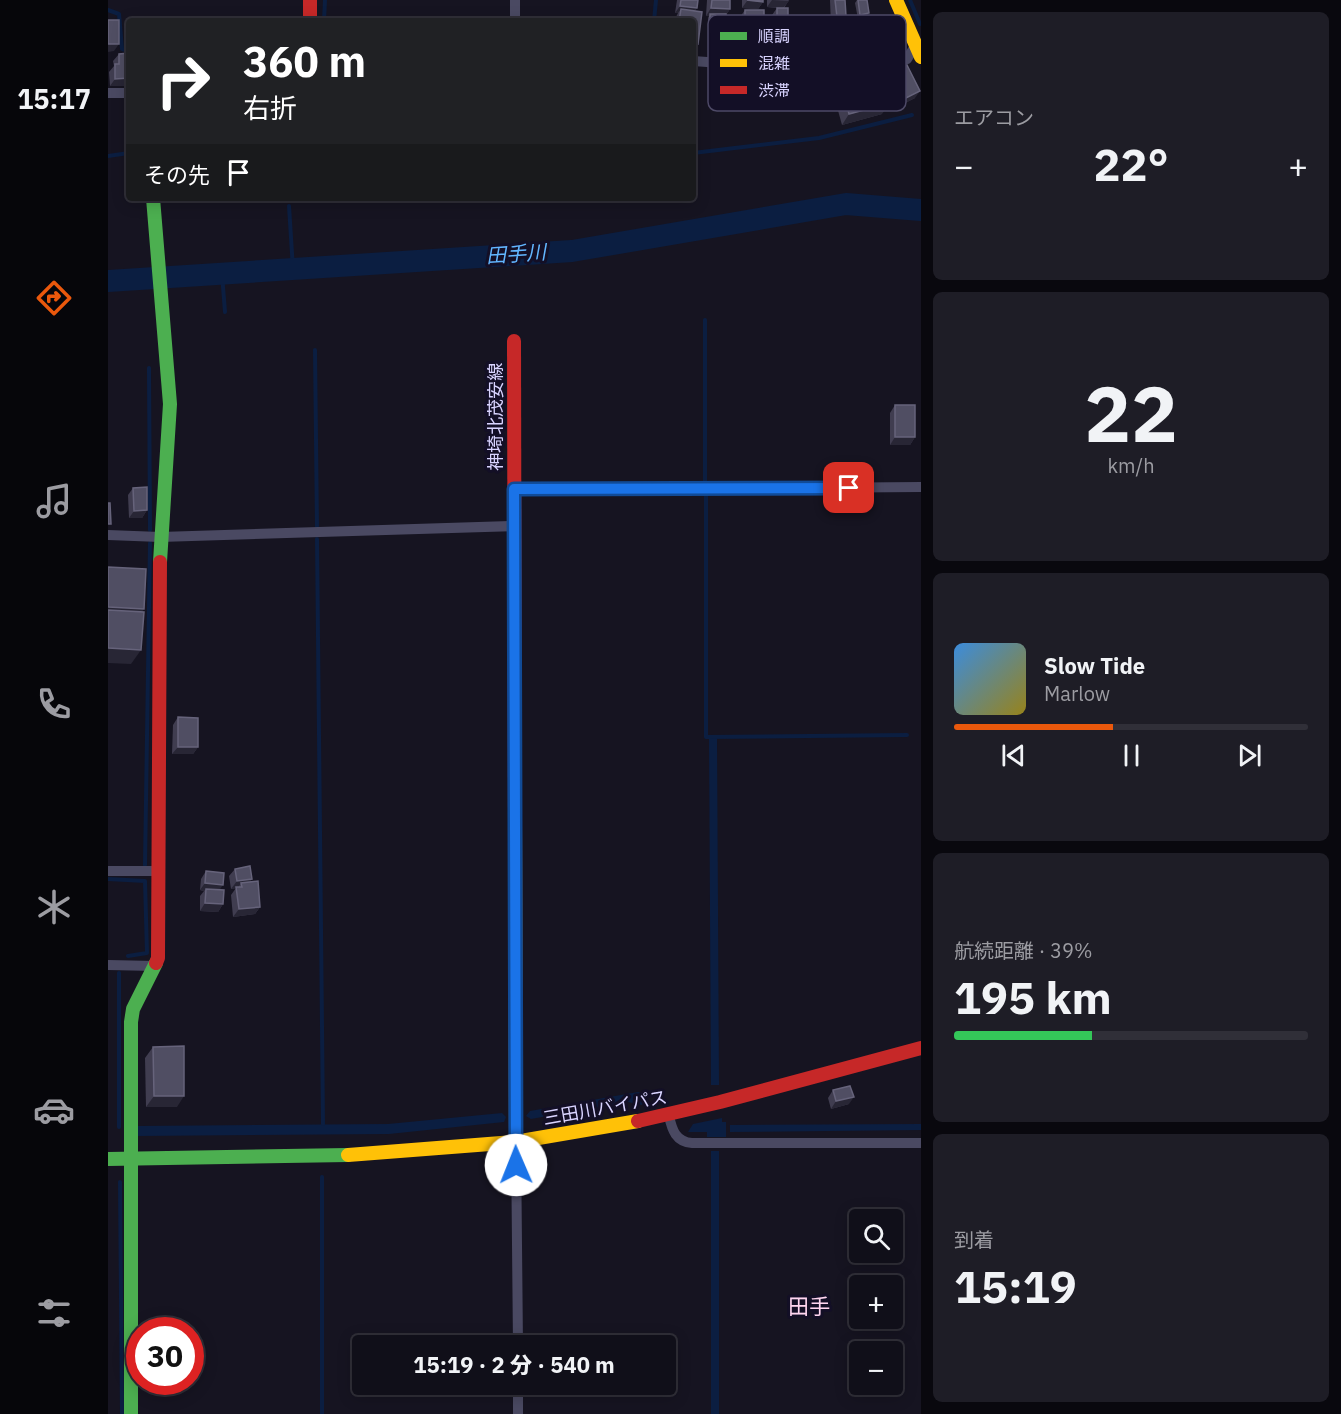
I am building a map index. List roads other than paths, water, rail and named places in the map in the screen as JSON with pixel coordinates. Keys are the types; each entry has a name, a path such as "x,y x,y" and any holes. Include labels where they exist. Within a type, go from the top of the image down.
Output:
{"main road":[{"path":"310,0 310,18"},
{"path":"896,0 903,15"},
{"path":"906,20 919,47"},
{"path":"131,1414 129,1179 131,1022 133,1009 158,958 156,871 160,537 170,404 153,201"},
{"name":"神埼北茂安線","path":"514,340 516,1142"},
{"name":"三田川バイパス","path":"108,1159 408,1152 516,1142 669,1116 921,1048"}],"street":[{"path":"515,0 515,18"},
{"path":"906,59 919,47"},
{"path":"108,93 126,93"},
{"path":"514,489 921,487"},
{"path":"108,535 160,537 514,526"},
{"path":"108,871 156,871"},
{"path":"108,964 155,966"},
{"path":"669,1116 671,1128 679,1139 692,1143 921,1143"},
{"path":"516,1142 518,1335"},
{"path":"518,1395 518,1414"}],"water":[{"path":"709,735 717,735 719,1085 711,1085"},
{"path":"638,1092 647,1095 642,1105 628,1102 531,1119 526,1116 530,1111"},
{"path":"502,1113 506,1117 504,1122 389,1134 137,1136 137,1126 388,1124"},
{"path":"722,1118 722,1122 726,1122 726,1137 707,1137 707,1132 688,1132 693,1124"},
{"path":"921,1124 921,1130 730,1132 730,1125"},
{"path":"711,1151 719,1151 719,1414 711,1414"}],"waterway":[{"path":"324,18 325,0"},
{"path":"654,18 656,0"},
{"path":"910,0 920,24"},
{"path":"108,10 119,14 122,49 126,51"},
{"path":"696,153 819,138 912,115"},
{"path":"108,156 126,153"},
{"name":"田手川","path":"108,281 572,251 846,204 921,210"},
{"path":"289,206 293,269"},
{"path":"222,274 225,312"},
{"path":"705,320 705,483"},
{"path":"315,350 317,527"},
{"path":"149,368 150,530"},
{"path":"706,494 706,737 907,735"},
{"path":"317,539 323,1124"},
{"path":"145,865 150,543"},
{"path":"108,879 145,881 147,953 128,956"},
{"path":"119,973 119,1127"},
{"path":"322,1177 322,1414"},
{"path":"120,1182 122,1414"}],"district":[{"name":"田手","path":"809,1307"}]}
